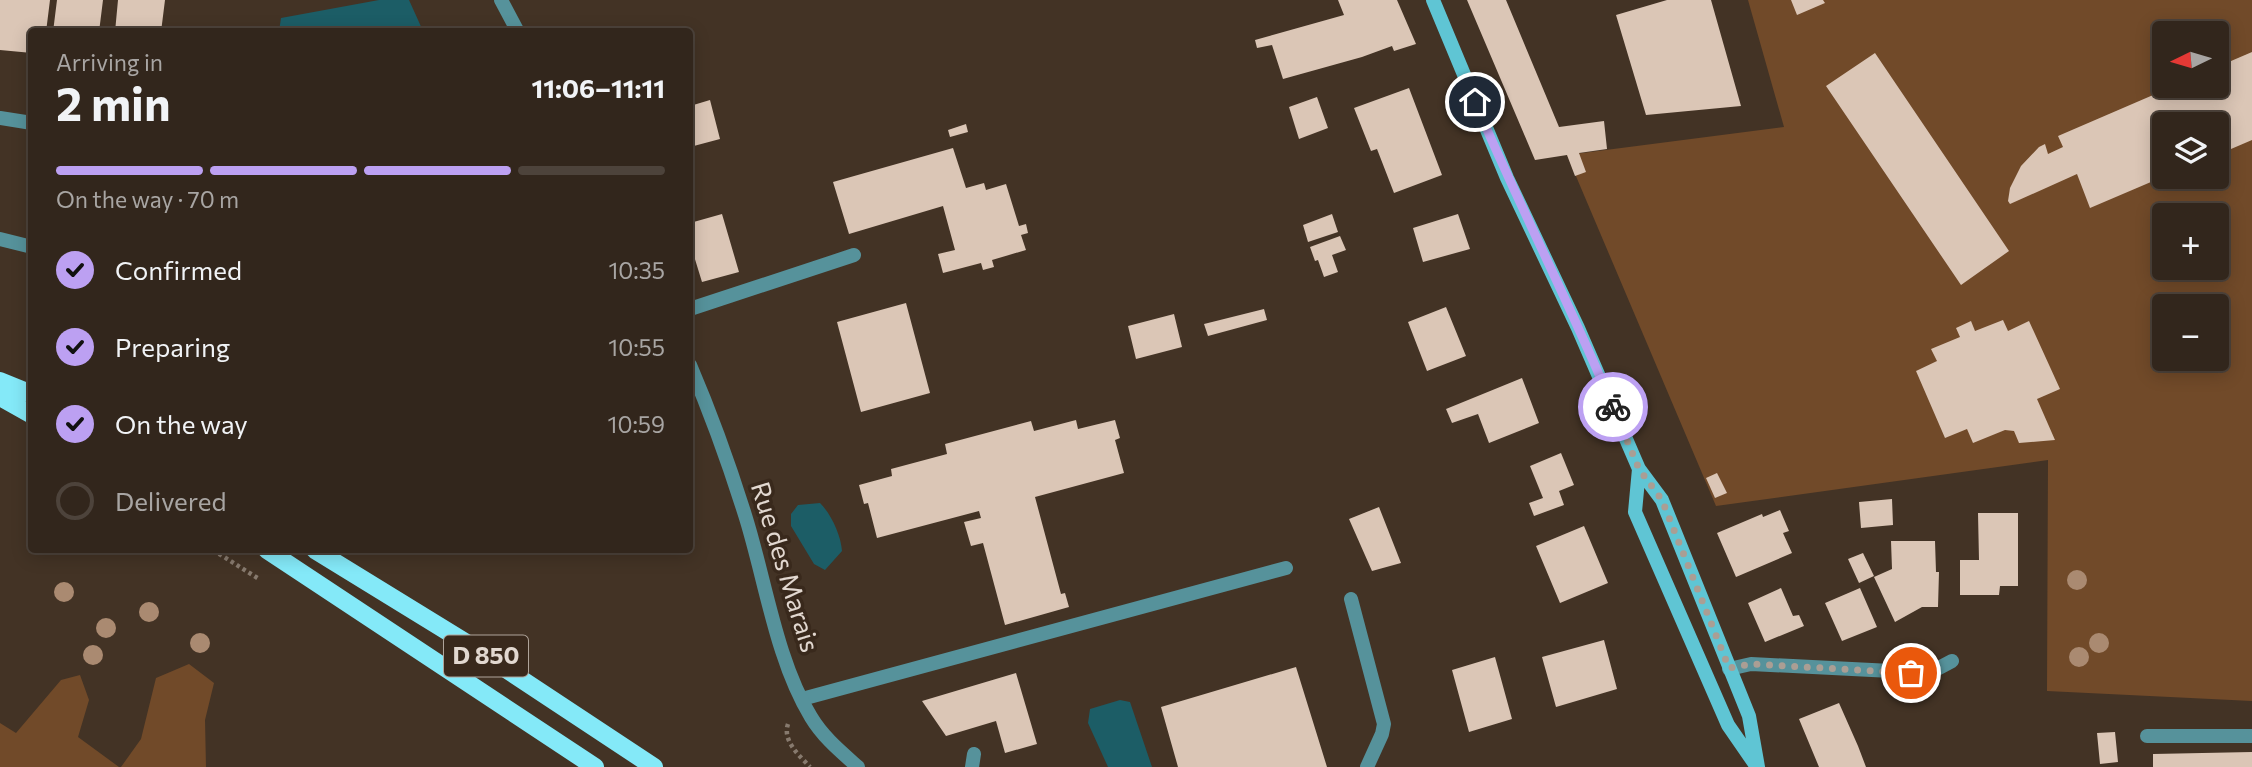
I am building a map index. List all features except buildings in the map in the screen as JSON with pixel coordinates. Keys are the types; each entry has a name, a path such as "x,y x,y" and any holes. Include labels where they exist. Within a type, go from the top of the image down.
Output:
{"main road":[{"path":"1433,0 1510,185 1578,328 1639,469 1662,500 1749,716 1758,767"},
{"path":"0,381 28,392"},
{"path":"0,397 28,413"},
{"path":"1639,469 1635,512 1728,725 1758,767"},
{"name":"D 850","path":"272,553 595,767"},
{"name":"D 850","path":"320,553 468,644 653,767"}],"street":[{"path":"501,0 516,28"},
{"path":"0,118 28,122"},
{"path":"0,239 28,246"},
{"path":"693,308 854,255"},
{"name":"Rue des Marais","path":"693,379 723,450 745,516 785,657 802,699 828,741 858,767"},
{"path":"802,699 1286,568"},
{"path":"1351,599 1384,724 1367,767"},
{"path":"1729,668 1751,664 1911,673 1935,670 1952,661"},
{"path":"2147,736 2252,736"}],"shaded area":[{"path":"1748,0 2252,0 2252,701 2047,691 2048,460 1716,506 1567,155 1784,127"},
{"path":"189,664 214,683 205,720 206,767 121,767 141,739 156,678"},
{"path":"80,675 89,700 78,737 119,767 0,767 0,723 16,733 61,680"}],"water":[{"path":"379,0 409,0 422,28 279,28 281,18"},
{"path":"820,503 835,525 842,551 825,570 814,564 791,526 791,514 798,505"},
{"path":"1120,700 1130,702 1152,767 1108,767 1088,723 1090,709"}],"way so far":[{"path":"1613,407 1639,469 1662,500 1729,668 1751,664 1911,673"}],"route":[{"path":"1475,102 1613,407"}]}
